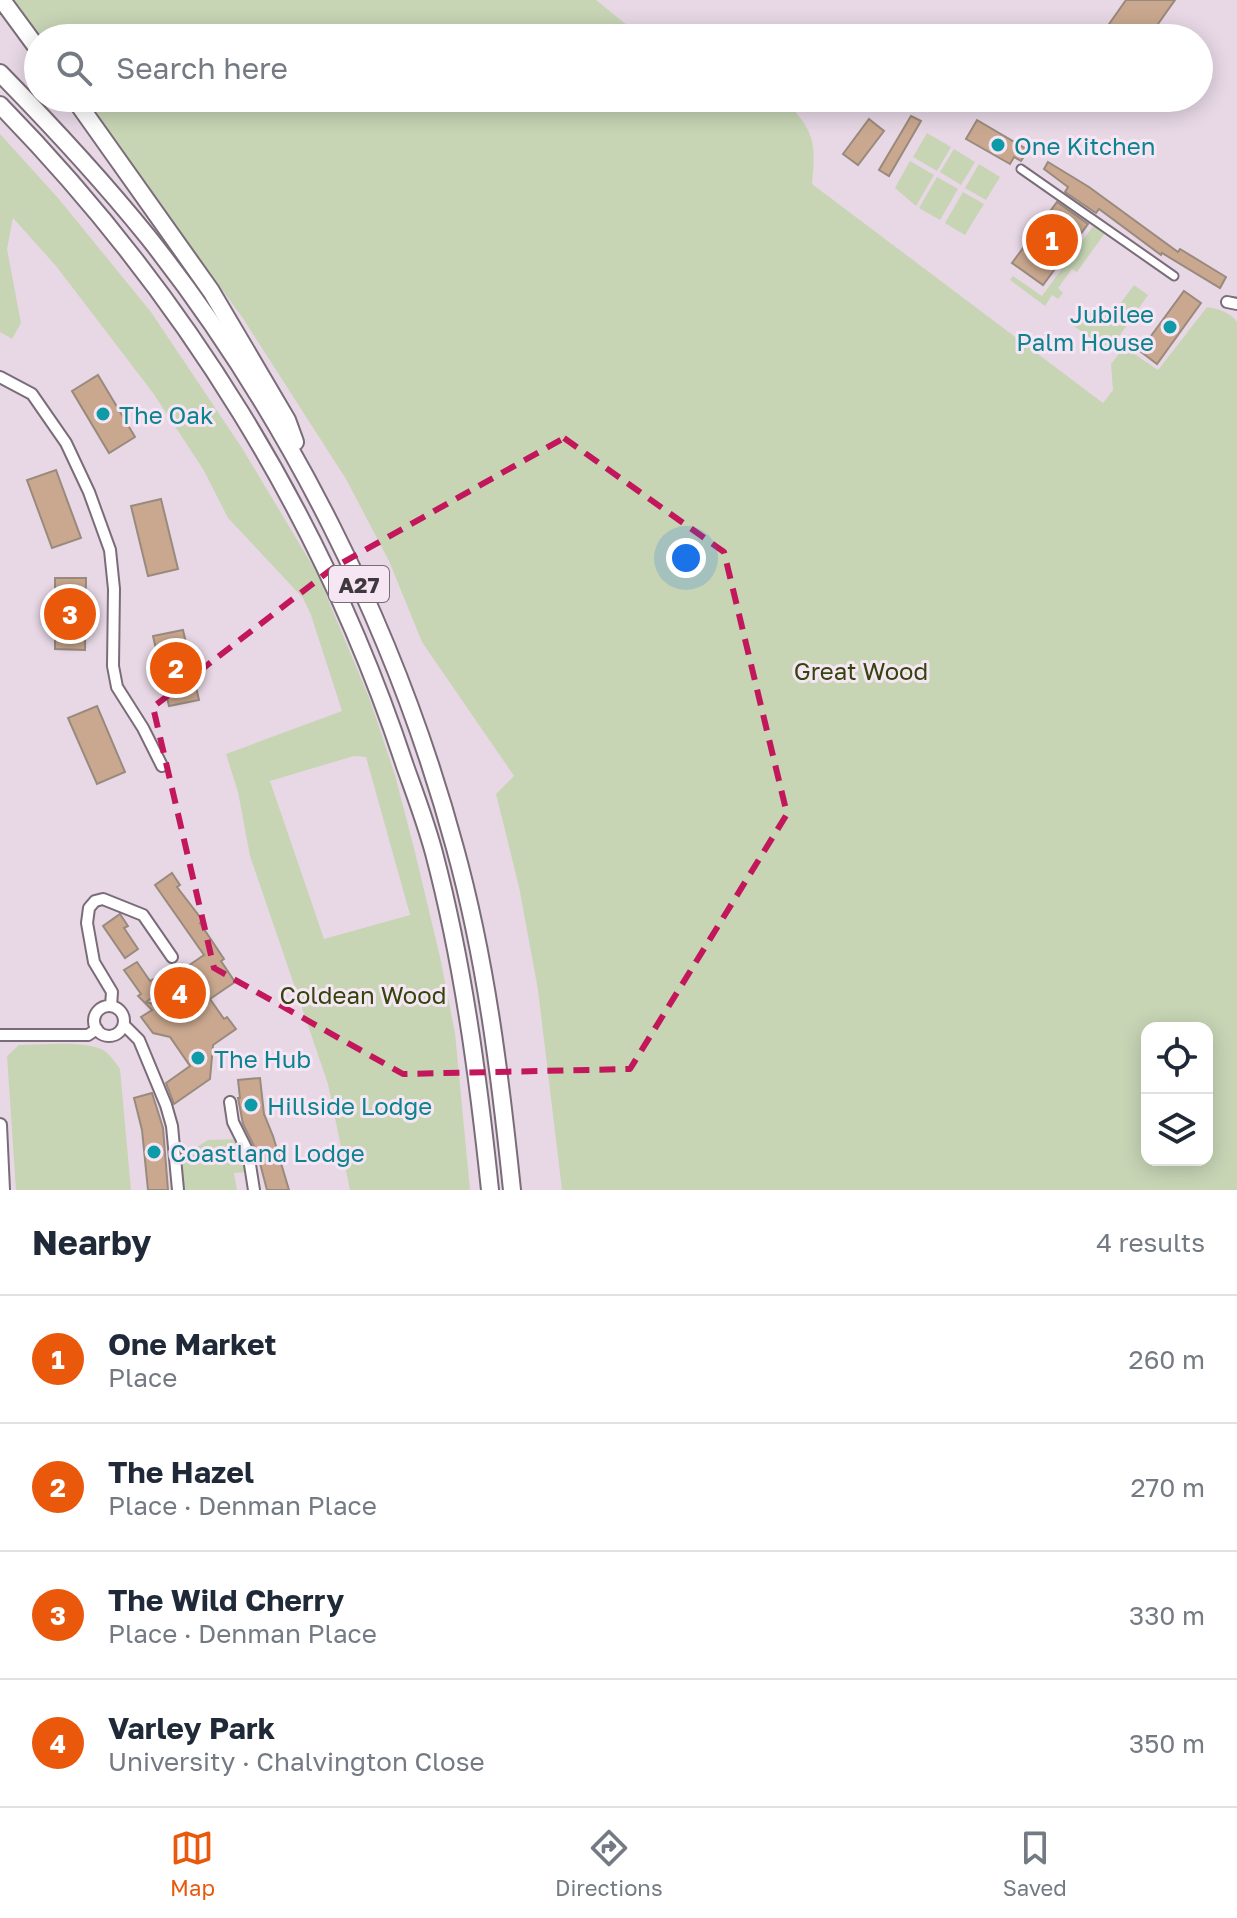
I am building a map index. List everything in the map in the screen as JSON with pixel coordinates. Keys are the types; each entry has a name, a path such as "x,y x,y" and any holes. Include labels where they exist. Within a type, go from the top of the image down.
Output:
{"highway":[{"path":"2,0 24,30"},
{"name":"A27","path":"0,73 24,99"},
{"name":"A27","path":"0,105 85,196 173,308 257,437 333,581 372,671 433,851 457,952 478,1073 490,1190"},
{"name":"A27","path":"36,112 102,182 192,297 276,425 353,571 392,662 455,847 478,948 499,1068 512,1190"},
{"name":"A27","path":"84,112 211,291 287,420 319,503"}],"street":[{"path":"1021,169 1174,276"},
{"path":"2,382 29,391 48,416 72,454 99,516 112,566 113,666 117,687 162,766"},
{"path":"111,1006 112,992 94,962 87,923 89,908 95,901 103,899 143,915 172,957"},
{"path":"111,1006 122,1013 124,1025 139,1040 166,1105 172,1126 178,1190"},
{"path":"111,1006 98,1011 94,1020 97,1029 104,1035 114,1035 124,1025"},
{"path":"0,1035 88,1035 97,1029"},
{"path":"230,1102 233,1122 248,1152 254,1190"},
{"path":"0,1125 3,1190"}],"highlighted area":[{"path":"564,438 724,552 787,814 630,1069 403,1074 214,968 153,707 333,568"}],"green space":[{"path":"13,0 596,0 626,24 29,24"},
{"name":"Great Wood","path":"92,112 794,112 811,138 814,158 812,184 1103,403 1113,390 1111,364 1124,347 1158,370 1207,307 1231,316 1237,322 1237,1190 562,1190 538,990 519,887 496,794 514,776 422,642 389,561 346,479 242,317"},
{"path":"927,133 951,147 937,171 913,157"},
{"name":"Coldean Wood","path":"0,134 58,198 151,312 242,448 317,573 370,700 395,775 415,852 455,1033 470,1190 350,1190 328,1084 250,856 238,792 226,754 342,711 303,598 228,518 203,469 153,393 56,266 13,218 7,249 21,323 12,339 0,332","holes":["354,756 366,757 410,915 324,939 270,781"]},
{"path":"954,149 975,162 961,185 940,172"},
{"path":"910,161 934,175 916,206 895,188"},
{"path":"979,164 1000,177 986,200 965,188"},
{"path":"937,177 958,189 940,220 919,208"},
{"path":"963,192 984,204 965,235 945,223"},
{"path":"1094,225 1105,233 1077,272 1072,269 1058,288 1063,293 1058,299 1052,295 1045,306 1010,280 1013,276 1042,296"},
{"path":"1134,285 1148,295 1109,351 1071,324 1083,307 1088,311 1092,308 1090,312 1101,320 1109,309 1114,312"},
{"path":"19,1045 85,1045 103,1050 114,1061 120,1069 131,1190 16,1190 7,1056"},
{"path":"237,1139 247,1172 234,1173 237,1190 183,1190 178,1153 184,1146 192,1150 208,1140"}],"building":[{"path":"1126,0 1175,0 1158,24 1109,24"},
{"path":"911,116 921,121 889,176 879,170"},
{"path":"869,119 884,131 858,165 843,154"},
{"name":"One Kitchen","path":"977,120 1028,150 1021,161 1014,157 1010,164 966,139"},
{"path":"1048,162 1089,187 1178,252 1180,249 1226,277 1220,288 1161,255 1099,209 1096,213 1065,192 1068,187 1044,169"},
{"path":"1057,202 1088,224 1043,285 1012,263"},
{"name":"Jubilee Palm House","path":"1184,291 1201,303 1157,364 1140,351"},
{"name":"The Oak","path":"98,375 135,437 109,453 72,391"},
{"path":"56,470 81,538 52,548 27,480"},
{"path":"161,499 178,569 148,576 131,506"},
{"path":"55,578 86,578 85,650 55,649"},
{"path":"183,630 199,700 169,706 153,636"},
{"path":"97,706 125,772 97,784 68,718"},
{"path":"172,873 180,885 177,887 203,921 200,923 235,982 210,999 224,1019 227,1017 236,1029 213,1045 210,1079 174,1104 166,1083 190,1066 170,1037 153,1033 141,1017 152,1010 138,996 141,994 124,970 137,962 150,981 154,979 157,983 182,964 185,968 204,955 155,885","holes":["174,982 196,1015 146,1002"]},
{"path":"120,914 128,926 124,928 138,949 125,958 103,926"},
{"path":"260,1078 264,1114 289,1190 267,1190 257,1152 243,1124 238,1080"},
{"name":"Coastland Lodge","path":"152,1093 163,1128 168,1190 148,1190 142,1130 134,1098"}],"place":[{"name":"One Kitchen","path":"998,145"},
{"name":"One Market","path":"1052,240"},
{"name":"Jubilee Palm House","path":"1170,327"},
{"name":"The Oak","path":"103,414"},
{"name":"The Wild Cherry","path":"70,614"},
{"name":"The Hazel","path":"176,668"},
{"name":"Varley Park","path":"180,993"},
{"name":"The Hub","path":"198,1058"},
{"name":"Hillside Lodge","path":"251,1105"},
{"name":"Coastland Lodge","path":"154,1152"}]}
